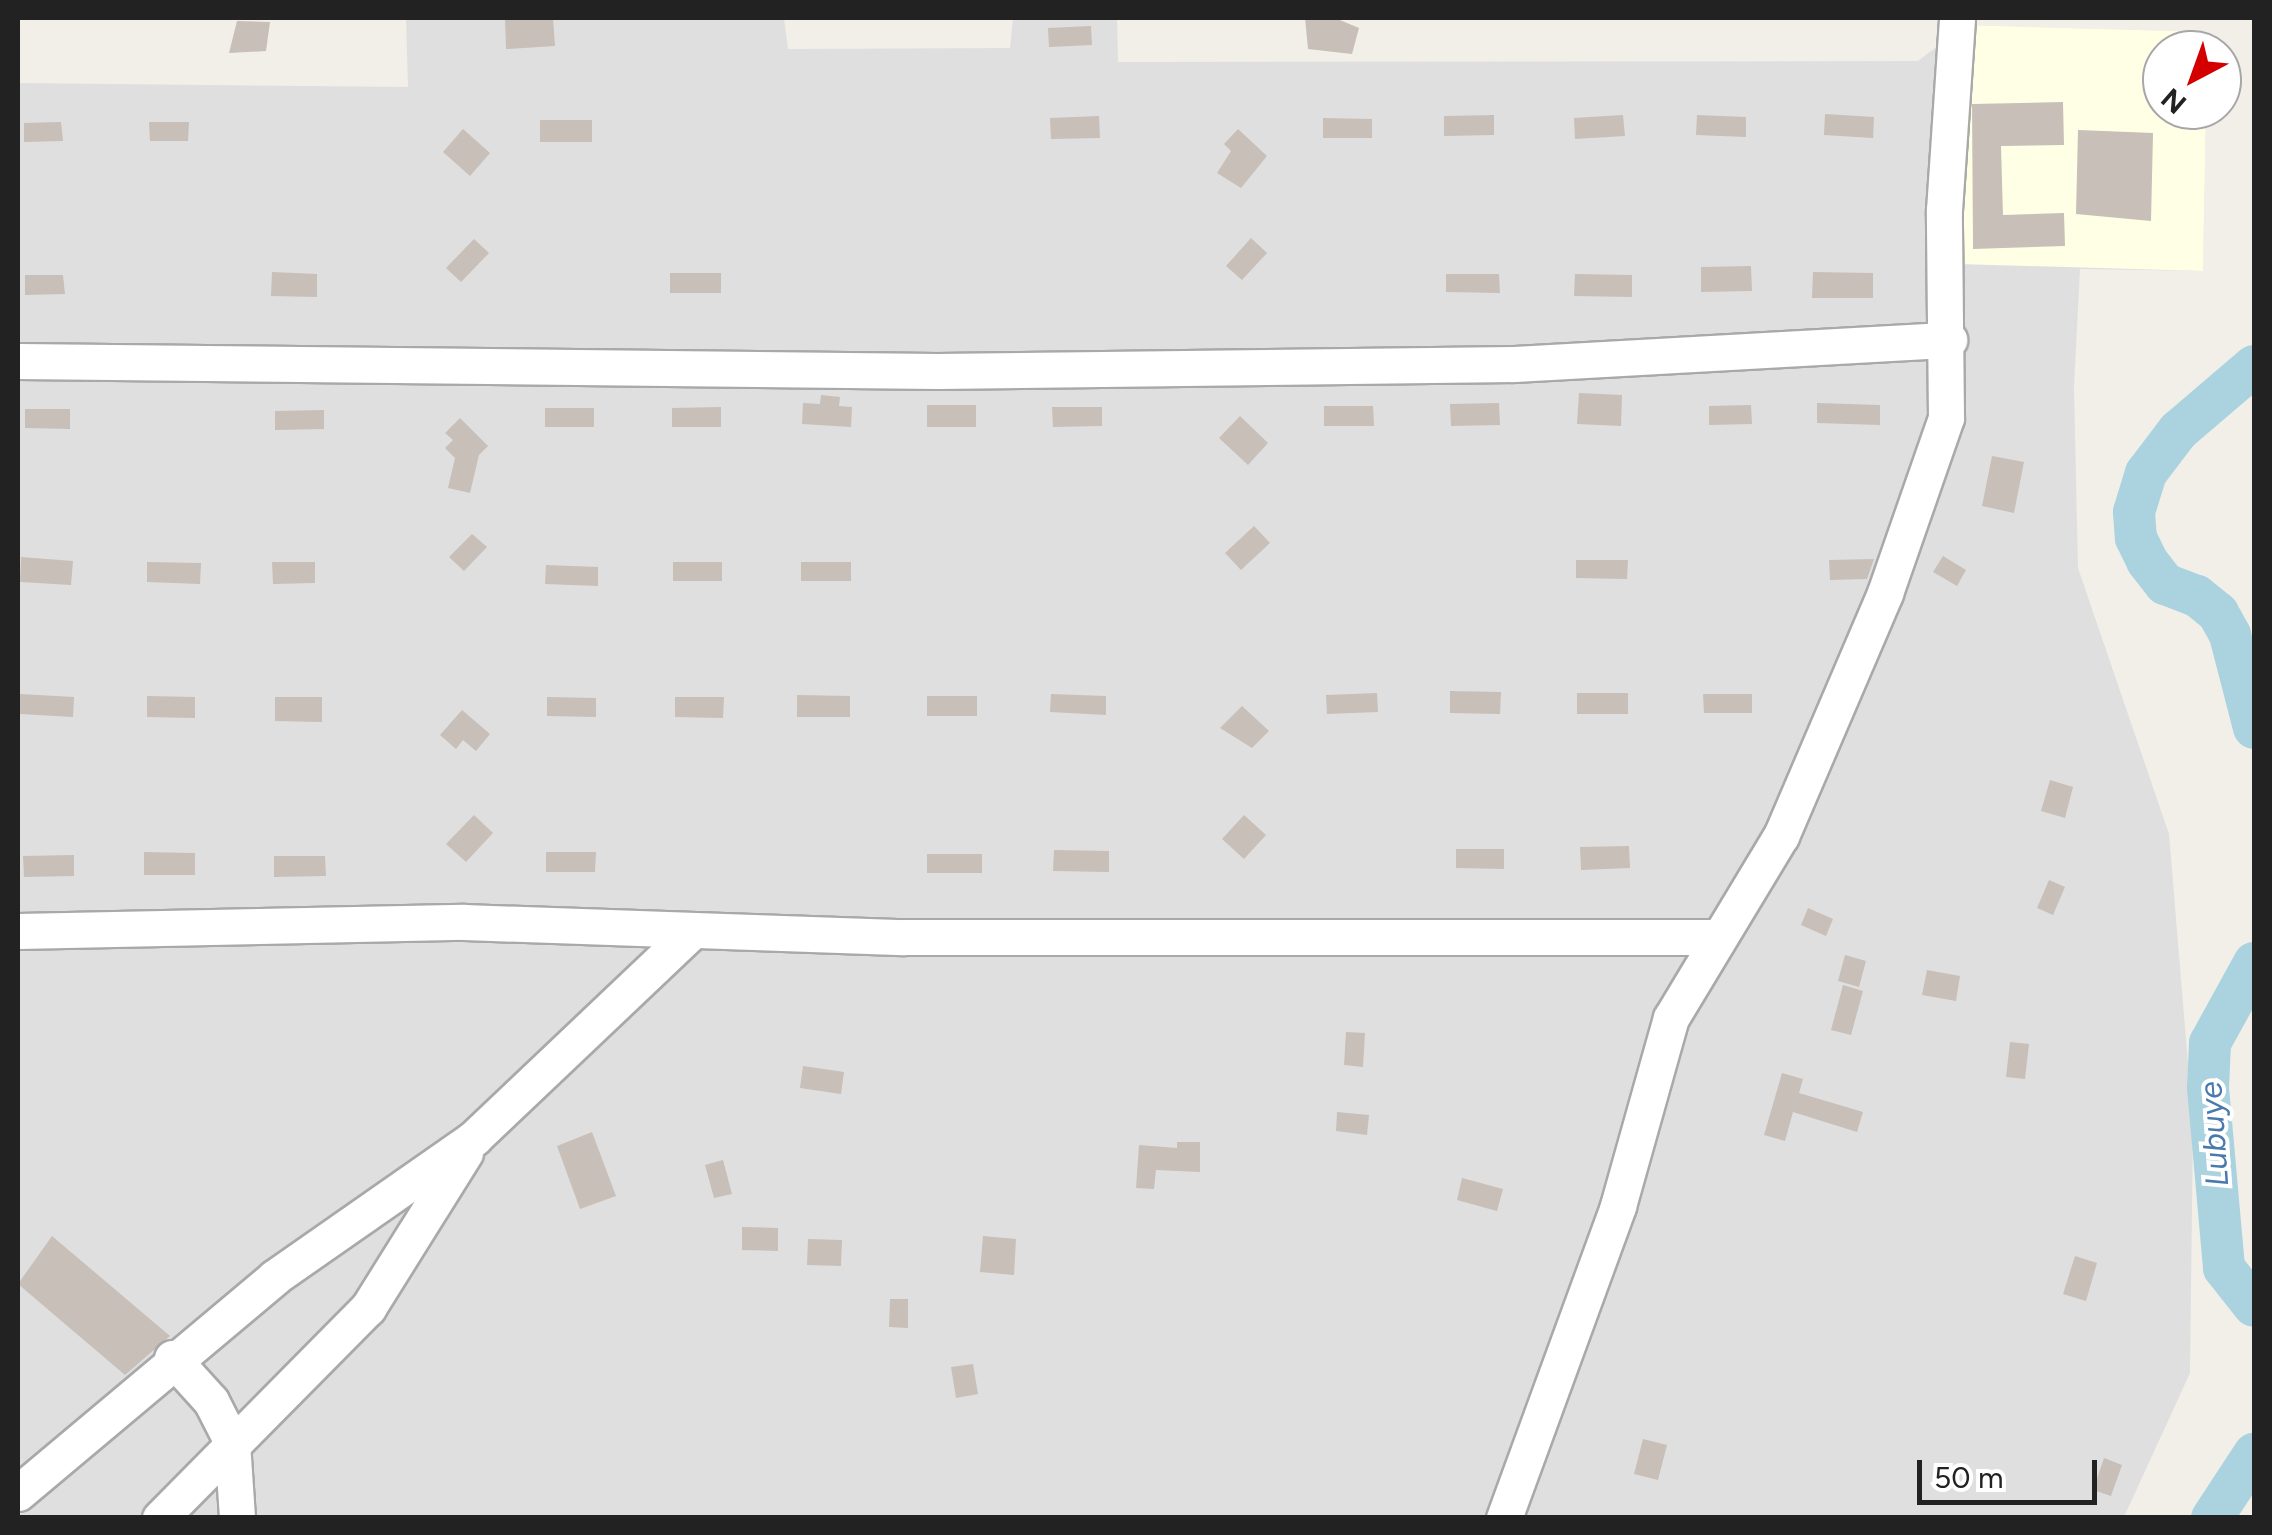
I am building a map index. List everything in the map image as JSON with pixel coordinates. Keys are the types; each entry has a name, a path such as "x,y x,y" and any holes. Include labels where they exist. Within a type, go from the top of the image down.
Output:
{"street":[{"path":"1504,1518 1618,1206 1671,1018 1718,937 1752,892 1781,836 1892,576 1946,418 1944,210 1957,18"},
{"path":"18,361 976,371 1514,364 1948,340"},
{"path":"18,931 464,922 692,931 1718,937"},
{"path":"18,1493 172,1358 275,1277 474,1138 692,931"},
{"path":"160,1518 368,1308 474,1138"},
{"path":"172,1358 211,1401 232,1442 236,1518"}],"shaded area":[{"path":"406,18 784,18 788,49 1010,48 1013,18 1117,18 1118,62 1918,61 1965,25 2142,30 2142,130 2206,130 2203,271 2080,269 2074,387 2078,568 2169,834 2193,1124 2190,1373 2124,1517 18,1518 18,83 408,87"},
{"path":"1965,25 2142,30 2142,130 2206,130 2203,271 1960,264"}],"building":[{"path":"505,18 553,18 555,46 506,49"},
{"path":"1305,18 1335,18 1359,28 1352,54 1308,49"},
{"path":"237,21 270,22 266,51 229,53"},
{"path":"1091,26 1092,45 1049,47 1048,28"},
{"path":"2063,102 2064,145 2001,146 2003,215 2064,213 2065,246 1973,249 1972,104"},
{"path":"1825,114 1874,117 1873,138 1824,135"},
{"path":"1494,115 1494,135 1444,136 1444,116"},
{"path":"1623,115 1625,136 1575,139 1574,118"},
{"path":"1697,115 1746,117 1746,137 1696,135"},
{"path":"1099,116 1100,138 1051,139 1050,118"},
{"path":"1323,118 1372,119 1372,138 1323,138"},
{"path":"540,120 592,120 592,142 540,142"},
{"path":"61,122 63,141 24,142 24,123"},
{"path":"149,122 189,122 188,141 150,141"},
{"path":"463,129 490,153 470,176 443,152"},
{"path":"1238,129 1267,156 1241,188 1217,173 1231,151 1224,144"},
{"path":"2078,130 2153,133 2151,221 2076,214"},
{"path":"1251,238 1267,253 1242,280 1226,266"},
{"path":"474,239 489,253 461,282 446,268"},
{"path":"1751,266 1752,291 1701,292 1701,267"},
{"path":"272,272 317,274 317,297 271,296"},
{"path":"1813,272 1873,273 1873,298 1812,298"},
{"path":"670,273 721,273 721,293 670,293"},
{"path":"1446,274 1499,274 1500,293 1446,292"},
{"path":"1575,274 1632,275 1632,297 1574,296"},
{"path":"25,275 63,275 65,294 25,295"},
{"path":"1579,393 1622,395 1621,426 1577,424"},
{"path":"821,395 840,397 839,406 852,407 851,427 802,424 803,403 820,404"},
{"path":"1499,403 1500,425 1451,426 1450,404"},
{"path":"1817,403 1880,405 1880,425 1817,423"},
{"path":"927,405 976,405 976,427 927,427"},
{"path":"1751,405 1752,424 1709,425 1709,406"},
{"path":"1324,406 1373,406 1374,426 1324,426"},
{"path":"721,407 721,427 672,427 672,408"},
{"path":"1052,407 1102,407 1102,426 1053,427"},
{"path":"545,408 594,408 594,427 545,427"},
{"path":"25,409 70,409 70,429 25,428"},
{"path":"324,410 324,429 275,430 275,411"},
{"path":"1240,416 1268,443 1248,465 1219,438"},
{"path":"460,418 488,446 479,455 470,493 448,488 455,458 445,448 453,440 445,433"},
{"path":"1992,456 2024,462 2014,513 1982,506"},
{"path":"1254,526 1270,543 1241,570 1225,553"},
{"path":"472,534 487,547 464,571 449,557"},
{"path":"1943,556 1966,570 1957,586 1933,572"},
{"path":"21,557 73,561 71,585 20,582"},
{"path":"1874,559 1867,579 1830,580 1829,560"},
{"path":"1576,560 1628,560 1627,579 1576,578"},
{"path":"147,562 201,563 200,584 147,582"},
{"path":"272,562 315,562 315,583 273,584"},
{"path":"673,562 722,562 722,581 673,581"},
{"path":"801,562 851,562 851,581 801,581"},
{"path":"546,565 598,567 598,586 545,584"},
{"path":"1450,691 1501,692 1500,714 1450,713"},
{"path":"1377,693 1378,712 1327,714 1326,695"},
{"path":"1577,693 1628,693 1628,714 1577,714"},
{"path":"20,694 74,697 73,717 20,714"},
{"path":"1051,694 1106,696 1106,715 1050,712"},
{"path":"1703,694 1752,694 1752,713 1704,713"},
{"path":"797,695 850,696 850,717 797,717"},
{"path":"147,696 195,697 195,718 147,717"},
{"path":"927,696 977,696 977,716 927,716"},
{"path":"275,697 322,697 322,722 275,721"},
{"path":"547,697 596,698 596,717 547,716"},
{"path":"675,697 724,697 723,718 675,717"},
{"path":"1242,706 1269,731 1252,748 1220,728"},
{"path":"462,710 490,734 476,751 463,740 456,749 440,735"},
{"path":"2050,780 2073,787 2065,818 2041,811"},
{"path":"474,815 493,833 466,862 446,844"},
{"path":"1244,815 1266,835 1244,859 1222,839"},
{"path":"1629,846 1630,868 1581,870 1580,847"},
{"path":"1456,849 1504,849 1504,869 1456,868"},
{"path":"1054,850 1109,851 1109,872 1053,871"},
{"path":"144,852 195,853 195,875 144,875"},
{"path":"546,852 596,852 595,872 546,872"},
{"path":"927,854 982,854 982,873 927,873"},
{"path":"74,855 74,876 24,877 23,856"},
{"path":"274,856 325,856 326,876 274,877"},
{"path":"2049,880 2065,887 2053,915 2037,908"},
{"path":"1808,908 1833,919 1826,936 1801,925"},
{"path":"1845,955 1866,961 1859,987 1838,981"},
{"path":"1927,970 1960,976 1956,1001 1922,995"},
{"path":"1843,985 1863,991 1851,1035 1831,1030"},
{"path":"1346,1032 1365,1033 1363,1067 1344,1065"},
{"path":"2010,1042 2029,1044 2025,1079 2006,1077"},
{"path":"803,1066 844,1072 841,1094 800,1088"},
{"path":"1782,1073 1803,1079 1799,1093 1863,1112 1857,1132 1793,1112 1785,1141 1764,1135"},
{"path":"1337,1112 1369,1115 1367,1135 1336,1131"},
{"path":"592,1132 616,1196 580,1209 557,1146"},
{"path":"1177,1142 1200,1142 1200,1172 1156,1170 1154,1189 1136,1188 1139,1145 1177,1148"},
{"path":"723,1160 732,1194 714,1198 705,1165"},
{"path":"1462,1178 1503,1189 1497,1211 1457,1200"},
{"path":"742,1227 778,1228 778,1251 742,1250"},
{"path":"52,1236 170,1336 125,1375 18,1284"},
{"path":"983,1236 1016,1239 1014,1275 980,1272"},
{"path":"808,1239 842,1240 841,1266 807,1265"},
{"path":"2075,1256 2097,1263 2086,1301 2063,1294"},
{"path":"890,1299 908,1299 908,1328 889,1327"},
{"path":"973,1364 978,1394 956,1398 951,1367"},
{"path":"1643,1439 1667,1445 1658,1480 1634,1474"},
{"path":"2104,1458 2122,1465 2111,1496 2093,1490"}],"waterway":[{"name":"Lubuye","path":"2254,366 2178,431 2146,473 2134,512 2136,538 2165,584 2197,596 2218,613 2230,635 2254,728"},
{"name":"Lubuye","path":"2254,963 2210,1043 2208,1088 2224,1268 2254,1306"},
{"name":"Lubuye","path":"2212,1518 2254,1454"}]}
